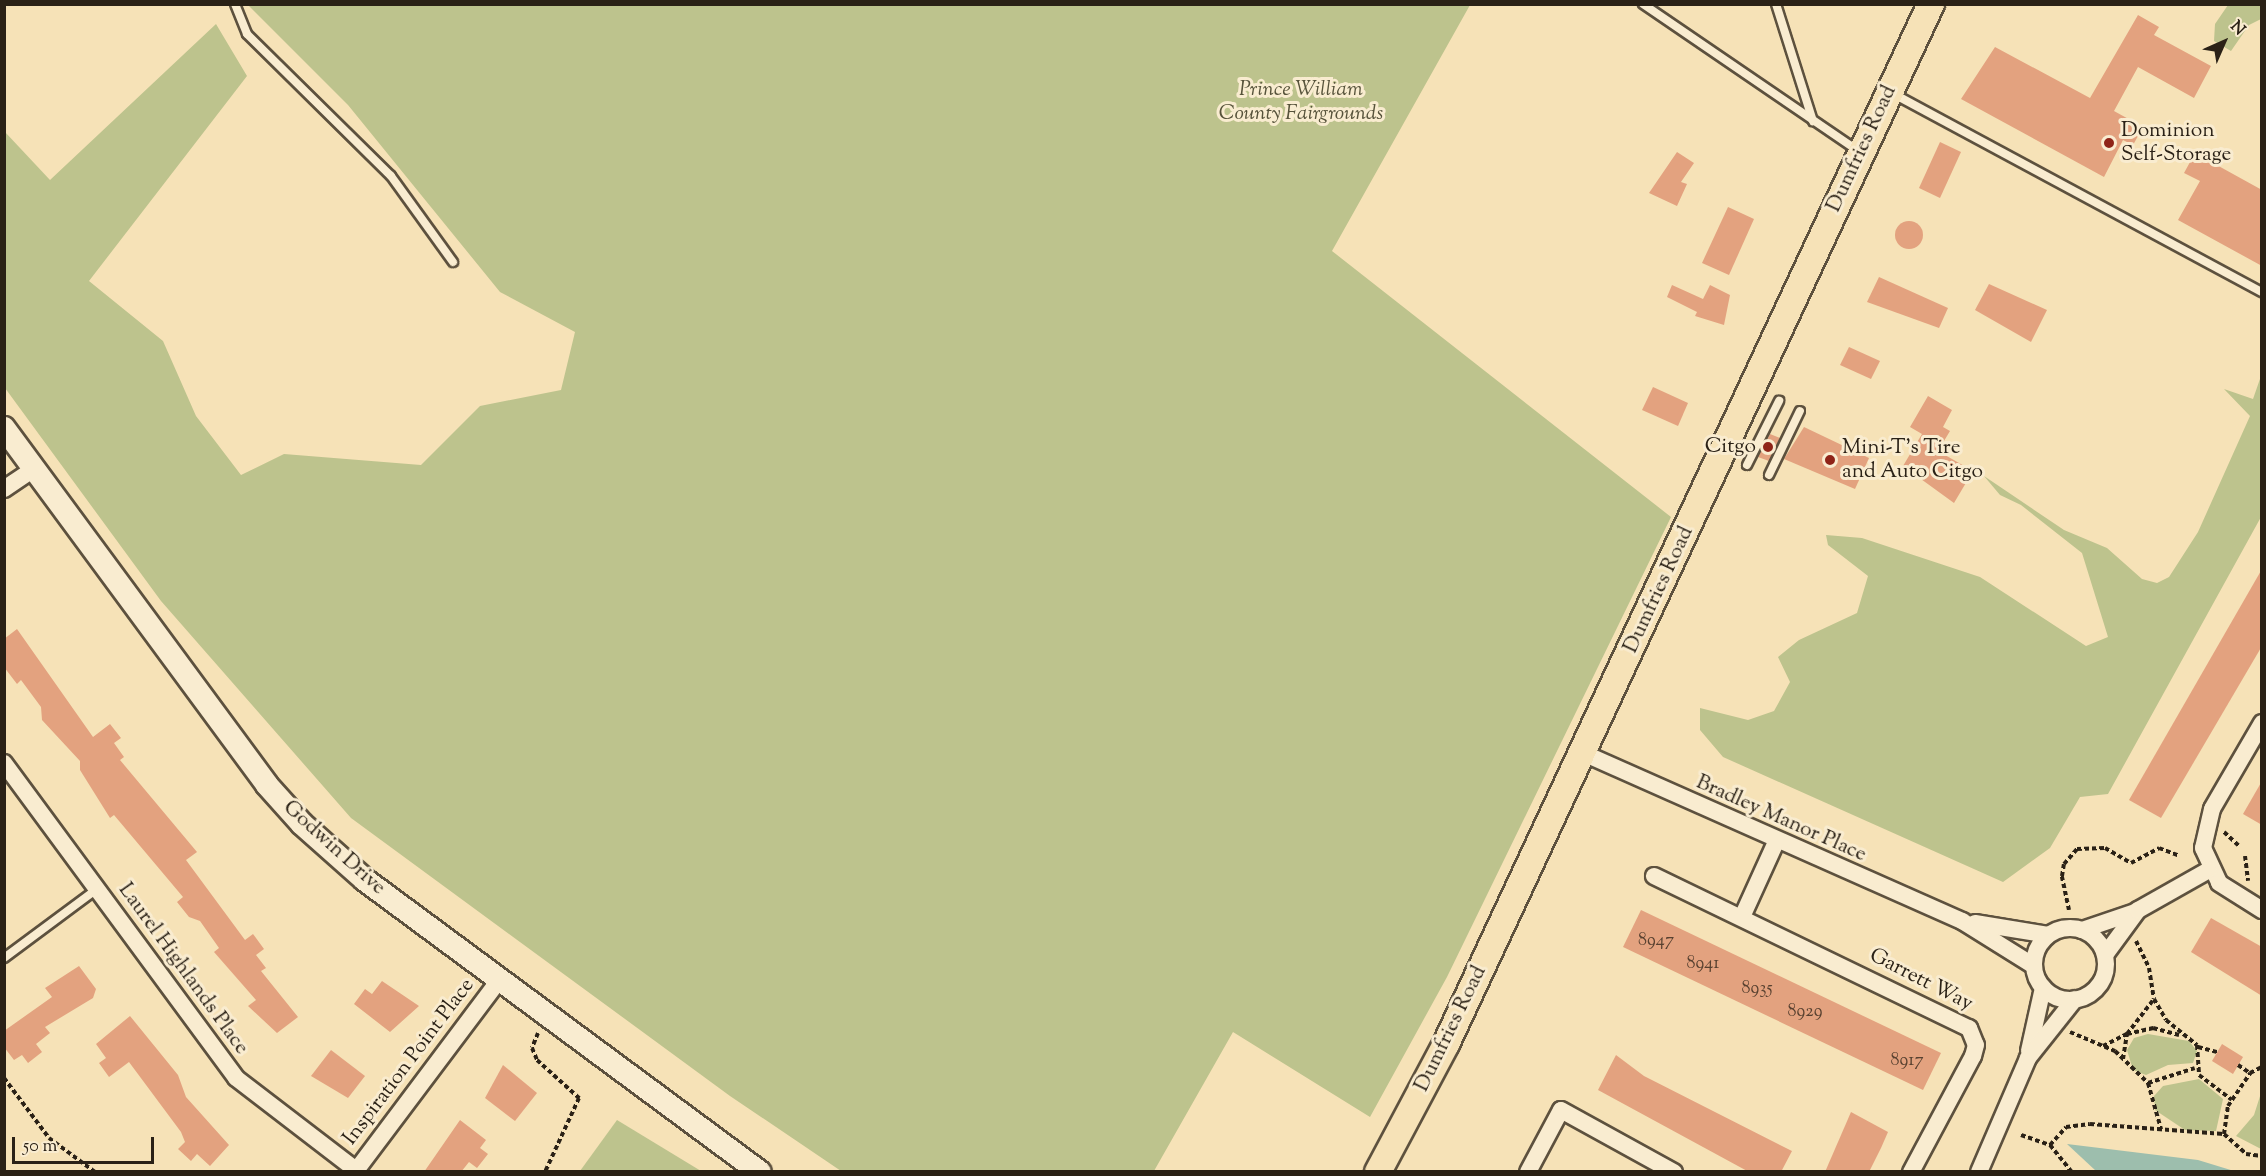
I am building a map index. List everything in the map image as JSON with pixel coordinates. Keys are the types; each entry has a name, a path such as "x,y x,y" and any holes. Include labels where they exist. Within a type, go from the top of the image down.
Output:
{"main road":[{"name":"Dumfries Road","path":"1378,1172 1446,1044 1931,4"}],"street":[{"name":"Godwin Drive","path":"4,428 302,824 365,880 760,1172"},
{"path":"4,489 34,469"},
{"path":"2262,723 2205,826 2209,870 2219,883 2262,910"},
{"name":"Bradley Manor Place","path":"1583,753 1776,842 1962,921 2034,966"},
{"name":"Laurel Highlands Place","path":"4,764 243,1087 355,1171"},
{"path":"1742,917 1776,842"},
{"path":"1979,1172 2028,1058 2043,988 2034,966 2048,935 2082,930 2138,910 2209,870"},
{"name":"Garrett Way","path":"1654,876 1958,1021 1974,1035 1972,1056 1911,1172"},
{"path":"2028,1058 2075,999 2096,988 2105,955 2138,910"},
{"name":"Bradley Manor Place","path":"1962,921 2048,935"},
{"path":"2082,930 2097,939 2105,955"},
{"name":"Inspiration Point Place","path":"355,1171 499,980"},
{"path":"2043,988 2075,999"},
{"path":"1528,1172 1561,1110 1674,1172"}],"lane":[{"path":"235,4 247,34 379,162 453,262"},
{"path":"1643,4 1860,152"},
{"path":"1776,4 1813,121"},
{"path":"1889,91 2262,292"},
{"path":"1747,465 1779,401"},
{"path":"1769,475 1800,411"},
{"path":"4,958 97,889"}],"path":[{"path":"2069,910 2062,876 2064,864 2077,849 2104,848 2131,863 2159,848 2180,856"},
{"path":"2137,942 2149,968 2154,999 2180,1035"},
{"path":"2123,1059 2127,1034 2154,999"},
{"path":"2103,1046 2127,1034 2153,1028 2180,1035 2198,1047 2217,1052"},
{"path":"2065,1030 2103,1046 2123,1059 2148,1083 2161,1129"},
{"path":"538,1034 531,1048 537,1060 579,1098 545,1172"},
{"path":"2195,1068 2198,1047"},
{"path":"2238,1065 2250,1073"},
{"path":"2223,1134 2232,1100 2250,1073 2262,1067"},
{"path":"2148,1083 2195,1068"},
{"path":"2195,1068 2232,1100"},
{"path":"4,1078 49,1138 95,1172"},
{"path":"2050,1145 2071,1126 2161,1129 2223,1134 2242,1152 2262,1156"},
{"path":"2021,1135 2050,1145 2072,1172"}],"green space":[{"name":"Prince William County Fairgrounds","path":"248,5 1470,5 1332,251 1671,517 1447,977 1370,1117 1233,1032 1154,1171 841,1171 730,1096 351,818 161,601 5,388 5,132 50,180 216,24 247,76 89,281 163,341 196,416 241,475 284,454 421,465 480,406 561,390 575,332 500,292 348,105"},
{"path":"2228,5 2261,5 2261,19 2249,25 2231,51 2214,41 2215,24"},
{"path":"2261,376 2261,517 2108,794 2080,797 2050,848 2003,882 1723,757 1700,730 1700,708 1748,720 1774,711 1790,682 1778,657 1799,640 1857,613 1868,576 1828,545 1826,535 1862,538 1980,577 2086,646 2108,637 2082,553 2021,505 2000,495 1984,476 2064,530 2107,548 2142,579 2157,583 2169,577 2198,532 2250,416 2224,389 2253,399"},
{"path":"2148,1034 2189,1041 2197,1051 2193,1063 2168,1065 2146,1075 2133,1070 2127,1050 2134,1038"},
{"path":"2199,1079 2223,1099 2216,1131 2185,1130 2155,1110 2154,1096 2163,1086"},
{"path":"2261,1093 2262,1149 2236,1136 2254,1115"},
{"path":"617,1120 701,1171 580,1171"}],"shaded area":[{"path":"2067,1144 2198,1160 2234,1171 2096,1171"}],"building":[{"path":"2138,15 2159,27 2154,35 2211,66 2194,98 2138,67 2114,111 2143,127 2133,145 2123,140 2104,177 1961,99 1995,47 2090,98"},
{"path":"1940,142 1961,152 1940,198 1919,188"},
{"path":"1677,152 1694,163 1681,182 1687,184 1677,206 1649,193"},
{"path":"2195,153 2262,190 2262,266 2178,220 2200,181 2184,173"},
{"path":"1728,207 1754,219 1729,275 1702,263"},
{"path":"1909,221 1919,225 1923,235 1919,245 1909,249 1899,245 1895,235 1899,225"},
{"path":"1879,277 1948,308 1939,328 1867,302"},
{"path":"1989,284 2047,310 2031,342 1975,310"},
{"path":"1672,285 1703,299 1710,285 1730,295 1724,325 1695,316 1697,312 1667,297"},
{"path":"1849,347 1880,361 1871,379 1840,365"},
{"path":"1653,387 1688,403 1678,426 1642,410"},
{"path":"1928,396 1952,410 1943,427 1950,431 1938,451 1973,471 1954,503 1903,466 1922,434 1910,427"},
{"name":"Mini-T's Tire and Auto Citgo","path":"1804,427 1869,458 1855,489 1784,459"},
{"name":"Citgo","path":"1770,434 1780,438 1769,461 1758,457"},
{"path":"2262,569 2262,646 2161,818 2129,800"},
{"path":"17,629 93,737 110,724 121,738 114,743 124,757 120,760 197,852 186,860 245,940 253,934 264,949 256,955 266,968 261,971 298,1017 277,1033 248,1006 256,1000 214,952 219,948 200,921 189,917 177,902 183,897 114,815 110,818 80,770 80,761 42,720 41,707 21,680 17,684 4,667 4,639"},
{"path":"2262,781 2262,825 2243,814"},
{"path":"1641,910 1941,1053 1923,1090 1623,947"},
{"path":"2211,918 2262,947 2262,996 2191,952"},
{"path":"79,966 96,989 93,998 45,1027 50,1033 36,1044 42,1052 28,1063 22,1055 14,1060 4,1047 4,1031 52,997 45,988"},
{"path":"382,981 419,1006 390,1032 354,1004 365,989 372,994"},
{"path":"130,1016 178,1075 186,1097 229,1145 210,1166 197,1154 191,1161 178,1149 185,1142 181,1132 129,1062 109,1077 99,1063 106,1058 96,1044"},
{"path":"2222,1044 2243,1057 2233,1074 2212,1061"},
{"path":"331,1050 365,1076 348,1098 311,1076"},
{"path":"1616,1055 1644,1076 1792,1151 1781,1172 1749,1172 1598,1090"},
{"path":"503,1065 537,1093 515,1121 485,1098"},
{"path":"1851,1112 1888,1132 1869,1172 1825,1172"},
{"path":"460,1120 486,1140 480,1148 488,1154 477,1168 469,1162 461,1172 424,1172"}],"place":[{"name":"Dominion Self-Storage","path":"2109,143"},
{"name":"Citgo","path":"1768,447"},
{"name":"Mini-T's Tire and Auto Citgo","path":"1830,460"}]}
